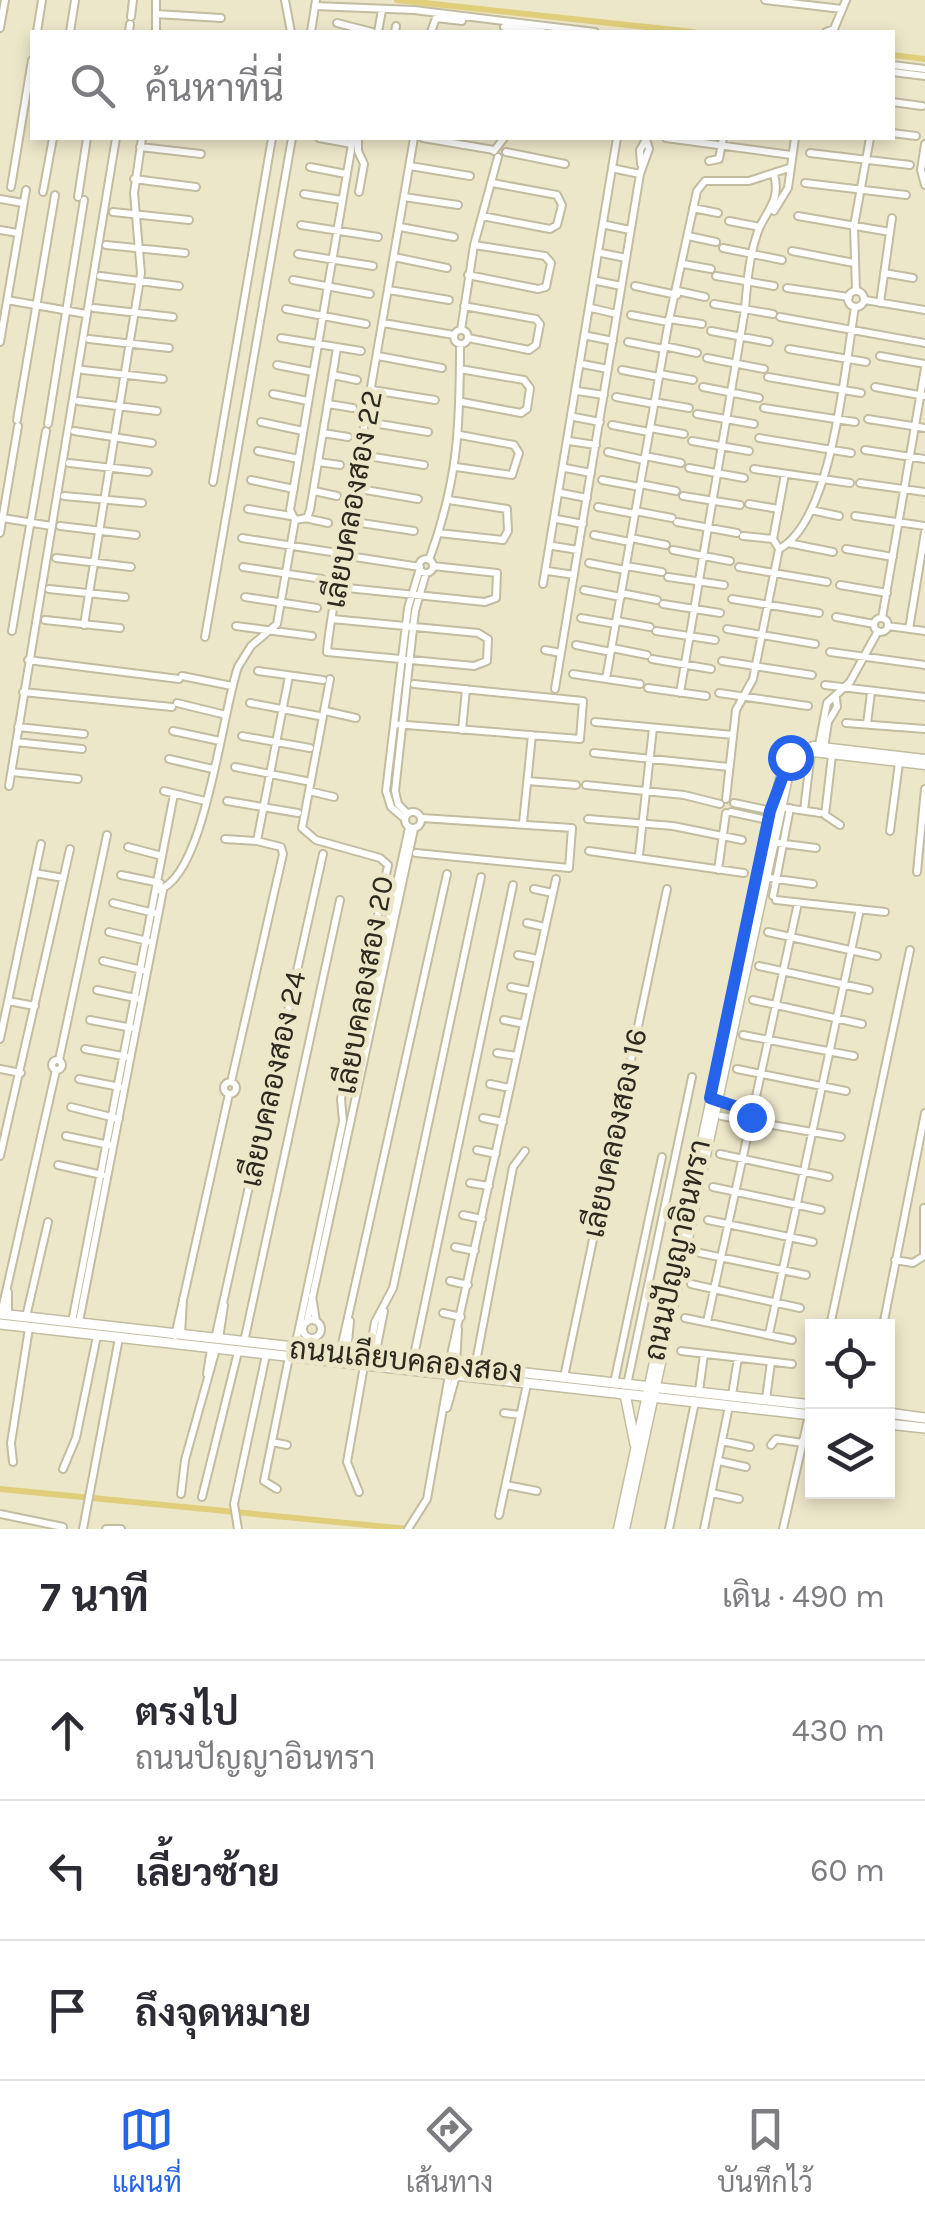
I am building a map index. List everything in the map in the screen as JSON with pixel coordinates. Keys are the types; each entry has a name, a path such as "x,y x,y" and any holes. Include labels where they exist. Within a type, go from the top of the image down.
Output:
{"main road":[{"name":"ถนนเลียบคลองสอง","path":"3,1314 96,1336 295,1347 311,1344 369,1359 527,1384 626,1389 805,1411"},
{"name":"ถนนเลียบคลองสอง","path":"0,1324 76,1322 177,1340"},
{"name":"ถนนเลียบคลองสอง","path":"215,1344 238,1352 290,1358 413,1360 453,1370 475,1367 614,1383 626,1389"},
{"path":"626,1389 635,1444"},
{"name":"ถนนเลียบคลองสอง","path":"731,1400 766,1399 805,1410"},
{"path":"895,1415 925,1418"},
{"path":"895,1425 925,1428"}],"street":[{"path":"0,28 5,0"},
{"path":"37,30 42,0"},
{"path":"70,30 75,0"},
{"path":"130,25 133,0"},
{"path":"156,0 156,30"},
{"path":"765,0 842,10"},
{"path":"834,30 846,0"},
{"path":"310,30 315,3 577,30"},
{"path":"284,4 290,30"},
{"path":"376,30 382,10"},
{"path":"156,14 222,18"},
{"path":"432,30 436,18 462,20"},
{"path":"337,23 367,30"},
{"path":"504,27 518,30"},
{"path":"895,69 925,72"},
{"path":"11,187 30,87"},
{"path":"895,102 922,106"},
{"path":"895,133 916,136"},
{"path":"43,192 53,140"},
{"path":"12,631 66,310 87,140"},
{"path":"9,786 28,660 55,526 116,140"},
{"path":"84,625 139,281 134,179 142,140"},
{"path":"214,482 272,140"},
{"path":"204,638 292,140"},
{"path":"76,1322 160,887 181,871 195,842 232,686 252,646 272,631 280,603 321,316 354,140"},
{"path":"354,140 364,164 359,192"},
{"name":"เลียบคลองสอง 22","path":"406,661 327,652 414,140"},
{"path":"439,140 501,148 565,164"},
{"path":"543,584 617,140"},
{"path":"556,689 641,170 640,150 646,140"},
{"path":"694,140 791,154"},
{"path":"680,693 746,310 746,281 760,228 784,200 794,140"},
{"path":"718,870 733,734 755,666 779,549 788,543 825,481 855,308 854,226 870,140"},
{"path":"710,161 719,159 722,142"},
{"path":"925,144 920,170 925,185"},
{"path":"140,147 201,154"},
{"path":"312,1295 321,1331 311,1344 303,1330 411,828 406,816 391,807 386,794 414,596 422,569 431,563 456,467 462,402 457,333 474,245 501,148"},
{"path":"810,154 910,165"},
{"path":"410,166 470,176"},
{"path":"310,167 346,174"},
{"path":"606,679 669,320 693,208 705,180 741,182 789,168"},
{"path":"616,169 641,170"},
{"path":"770,214 778,195 774,174"},
{"path":"134,179 196,187"},
{"path":"804,183 906,195"},
{"path":"482,216 550,229 560,216 562,205 557,195 492,184"},
{"path":"0,342 26,190"},
{"path":"0,533 55,194"},
{"path":"304,194 342,200"},
{"path":"404,196 458,205"},
{"path":"0,199 23,203"},
{"path":"693,208 718,214"},
{"path":"113,212 189,220"},
{"path":"798,216 890,232"},
{"path":"880,303 892,218"},
{"path":"729,221 760,228"},
{"path":"301,225 378,237"},
{"path":"606,225 630,230"},
{"path":"400,227 454,237"},
{"path":"0,230 18,233"},
{"path":"688,236 782,260"},
{"path":"106,245 185,253"},
{"path":"468,275 538,289 546,286 550,275 551,263 545,256 474,245"},
{"path":"792,251 854,262"},
{"path":"601,253 626,258"},
{"path":"298,254 372,266"},
{"path":"394,257 447,268"},
{"path":"0,260 14,262"},
{"path":"682,264 774,286"},
{"path":"884,273 912,278"},
{"path":"100,276 179,286"},
{"path":"293,280 370,294"},
{"path":"597,281 622,286"},
{"path":"635,286 705,297"},
{"path":"786,288 853,294 864,300 925,310"},
{"path":"389,290 449,300"},
{"path":"5,295 36,306 66,310 174,317"},
{"path":"855,308 864,300"},
{"path":"714,304 925,344"},
{"path":"384,323 457,333 529,350 536,345 540,324 536,319 464,306"},
{"path":"591,308 617,314"},
{"path":"286,309 366,324"},
{"path":"631,315 702,324"},
{"path":"711,331 769,342"},
{"path":"588,336 612,341"},
{"path":"281,338 361,351"},
{"path":"460,345 468,338"},
{"path":"89,339 169,348"},
{"path":"628,342 698,352"},
{"path":"305,518 314,491 337,348"},
{"path":"789,348 866,362"},
{"path":"378,356 442,368"},
{"path":"804,810 828,717 826,702 836,698 866,659 882,618 922,396 925,366 880,356"},
{"path":"707,358 860,394"},
{"path":"277,364 313,372"},
{"path":"582,364 608,368"},
{"path":"460,369 524,380 530,388 527,409 521,413 462,402"},
{"path":"83,370 163,379"},
{"path":"622,370 693,380"},
{"path":"333,375 357,380"},
{"path":"703,387 759,398"},
{"path":"875,388 922,396"},
{"path":"372,390 435,400"},
{"path":"577,390 604,395"},
{"path":"273,394 308,400"},
{"path":"616,397 689,408"},
{"path":"78,401 157,411"},
{"path":"328,404 353,408"},
{"path":"764,408 855,422"},
{"path":"697,414 754,424"},
{"path":"574,417 600,422"},
{"path":"868,419 925,428"},
{"path":"261,422 303,431"},
{"path":"367,422 428,432"},
{"path":"612,425 684,434"},
{"path":"74,431 152,442"},
{"path":"323,433 348,437"},
{"path":"456,467 512,475 520,453 514,445 460,435"},
{"path":"759,438 851,452"},
{"path":"692,441 749,451"},
{"path":"570,442 596,445"},
{"path":"865,450 925,460"},
{"path":"258,451 299,458"},
{"path":"608,452 680,463"},
{"path":"361,454 424,465"},
{"path":"318,462 340,465"},
{"path":"68,463 148,472"},
{"path":"566,468 591,473"},
{"path":"689,468 744,478"},
{"path":"754,469 850,482"},
{"path":"779,549 773,540 785,474"},
{"path":"251,480 294,489"},
{"path":"602,480 778,508"},
{"path":"860,482 925,492"},
{"path":"354,488 418,498"},
{"path":"314,491 337,496"},
{"path":"561,494 587,498"},
{"path":"64,496 142,503"},
{"path":"439,533 503,540 508,531 507,509 449,500"},
{"path":"598,507 773,540"},
{"path":"248,508 328,523"},
{"path":"810,510 839,516"},
{"path":"855,516 925,529 909,629"},
{"path":"1,518 136,535"},
{"path":"557,519 583,524"},
{"path":"348,520 414,532"},
{"path":"594,534 730,560"},
{"path":"242,538 330,552"},
{"path":"788,543 833,552"},
{"path":"553,546 578,550"},
{"path":"846,549 893,557"},
{"path":"342,555 422,569"},
{"path":"56,558 131,566"},
{"path":"337,587 491,602 496,598 497,572 431,563"},
{"path":"589,563 724,585"},
{"path":"243,567 322,579"},
{"path":"739,567 827,582"},
{"path":"548,571 574,575"},
{"path":"840,585 887,593"},
{"path":"48,589 125,597"},
{"path":"584,590 720,614"},
{"path":"915,595 925,596"},
{"path":"245,597 317,608"},
{"path":"732,599 819,613"},
{"path":"580,618 715,640"},
{"path":"836,618 876,628 925,631"},
{"path":"882,618 888,626"},
{"path":"332,619 485,635 486,661 481,666 406,661"},
{"path":"45,620 120,628"},
{"path":"236,626 312,636"},
{"path":"727,629 816,644"},
{"path":"576,645 711,669"},
{"path":"544,650 561,653"},
{"path":"830,652 925,664"},
{"path":"28,660 232,686"},
{"path":"722,661 812,675"},
{"path":"257,840 289,676 258,671"},
{"path":"573,674 706,696"},
{"name":"เลียบคลองสอง 20","path":"289,676 327,680 302,821 306,835 380,858 388,865 341,1099 343,1121 295,1347"},
{"path":"398,725 580,739 583,701 414,684"},
{"path":"824,685 925,697"},
{"path":"462,730 466,689"},
{"path":"23,692 175,705 226,715"},
{"path":"867,724 871,692"},
{"path":"719,693 808,706"},
{"path":"250,703 356,718"},
{"path":"595,722 733,734"},
{"path":"846,723 925,730"},
{"path":"18,727 84,734"},
{"path":"640,855 652,728"},
{"path":"172,731 220,741"},
{"path":"242,736 310,748"},
{"path":"523,823 532,736"},
{"path":"16,742 82,749"},
{"path":"821,751 925,762"},
{"path":"821,751 925,762"},
{"path":"821,751 825,815 840,825"},
{"name":"ถนนปัญญาอินทรา","path":"622,1529 766,878 779,844 778,813 790,757 821,751"},
{"path":"594,753 729,767"},
{"path":"170,759 213,769"},
{"path":"890,831 899,762"},
{"path":"234,768 306,781"},
{"path":"12,772 78,779"},
{"path":"527,781 645,791 778,813 820,813"},
{"path":"916,872 925,788"},
{"path":"164,791 204,800"},
{"path":"309,791 334,796"},
{"path":"97,1214 151,942 174,794"},
{"path":"228,801 298,813"},
{"path":"406,816 416,812 422,818 572,828 569,868 416,853"},
{"path":"778,813 779,844"},
{"name":"ถนนปัญญาอินทรา","path":"766,878 764,840 778,813"},
{"path":"411,828 422,818"},
{"path":"588,819 642,822 742,840"},
{"path":"3,1314 56,1070 62,1068 59,1060 107,836"},
{"path":"177,1340 229,1094 224,1088 231,1082 283,854 280,846 226,839"},
{"path":"764,840 816,848"},
{"path":"0,1040 41,844"},
{"path":"128,848 162,856"},
{"path":"0,1156 70,849"},
{"path":"589,851 640,855 744,873"},
{"name":"เลียบคลองสอง 24","path":"181,1494 185,1460 206,1386 323,854"},
{"path":"35,873 63,878"},
{"path":"344,1353 447,874"},
{"path":"121,875 160,887"},
{"path":"359,1492 346,1462 376,1322 394,1288 481,878"},
{"path":"813,884 766,878 774,898 885,912"},
{"path":"413,1523 427,1498 460,1317 556,879"},
{"path":"413,1360 512,885"},
{"path":"534,889 553,893"},
{"name":"เลียบคลองสอง 16","path":"564,1377 667,889"},
{"path":"93,899 154,913"},
{"path":"244,1342 340,900"},
{"path":"706,1322 798,903"},
{"path":"770,1334 860,910"},
{"path":"527,923 545,926"},
{"path":"109,932 151,942"},
{"path":"768,932 877,956"},
{"path":"831,1319 910,950"},
{"path":"518,954 538,959"},
{"path":"103,961 142,970"},
{"path":"759,966 869,990"},
{"path":"511,987 531,991"},
{"path":"97,990 139,999"},
{"path":"8,1000 35,1006"},
{"path":"753,1000 862,1024"},
{"path":"90,1020 132,1028"},
{"path":"504,1020 524,1024"},
{"path":"743,1035 854,1056"},
{"path":"85,1049 129,1058"},
{"path":"497,1053 517,1056"},
{"path":"0,1069 21,1073"},
{"path":"737,1069 846,1092"},
{"path":"626,1389 692,1077"},
{"path":"79,1078 120,1087"},
{"path":"490,1084 510,1088"},
{"path":"763,1121 752,1112 717,1101 713,1118 763,1121 841,1137"},
{"path":"71,1106 117,1118"},
{"path":"0,1112 9,1114"},
{"path":"884,1319 925,1113"},
{"path":"483,1118 503,1122"},
{"path":"66,1136 109,1145"},
{"path":"477,1150 496,1154"},
{"path":"475,1367 513,1167 526,1151"},
{"path":"720,1154 829,1177"},
{"path":"614,1383 662,1158"},
{"path":"58,1165 102,1175"},
{"path":"470,1183 489,1186"},
{"path":"714,1187 821,1210"},
{"path":"895,1260 913,1263 924,1256 924,1208"},
{"path":"463,1215 482,1219"},
{"path":"708,1220 813,1242"},
{"path":"14,1462 10,1443 27,1322 48,1222"},
{"path":"455,1247 475,1251"},
{"path":"700,1253 806,1275"},
{"path":"450,1281 468,1284"},
{"path":"691,1284 800,1308"},
{"path":"444,1313 460,1317"},
{"path":"686,1318 792,1340"},
{"path":"307,1322 316,1321"},
{"path":"63,1469 76,1438 96,1336"},
{"path":"81,1527 119,1338"},
{"path":"202,1497 238,1352"},
{"path":"681,1352 792,1364"},
{"path":"668,1529 704,1354"},
{"path":"238,1529 236,1514 266,1355"},
{"path":"278,1489 264,1481 290,1358"},
{"path":"704,1529 738,1358"},
{"path":"766,1399 771,1362"},
{"path":"500,1515 527,1384"},
{"name":"ถนนปัญญาอินทรา","path":"622,1529 635,1444 650,1392"},
{"path":"504,1412 520,1415"},
{"path":"784,1529 805,1435"},
{"path":"770,1445 776,1439 803,1443"},
{"path":"722,1441 750,1447"},
{"path":"272,1442 287,1446"},
{"path":"719,1461 746,1467"},
{"path":"506,1485 537,1491"},
{"path":"712,1493 739,1499"},
{"path":"0,1514 31,1525 64,1527"},
{"path":"106,1529 120,1529"}],"waterway":[{"path":"397,0 674,30"},
{"path":"895,55 925,59"},
{"path":"0,1489 408,1529"}],"route":[{"path":"751,1117 752,1112 724,1106 710,1098 770,811 790,757"}]}
